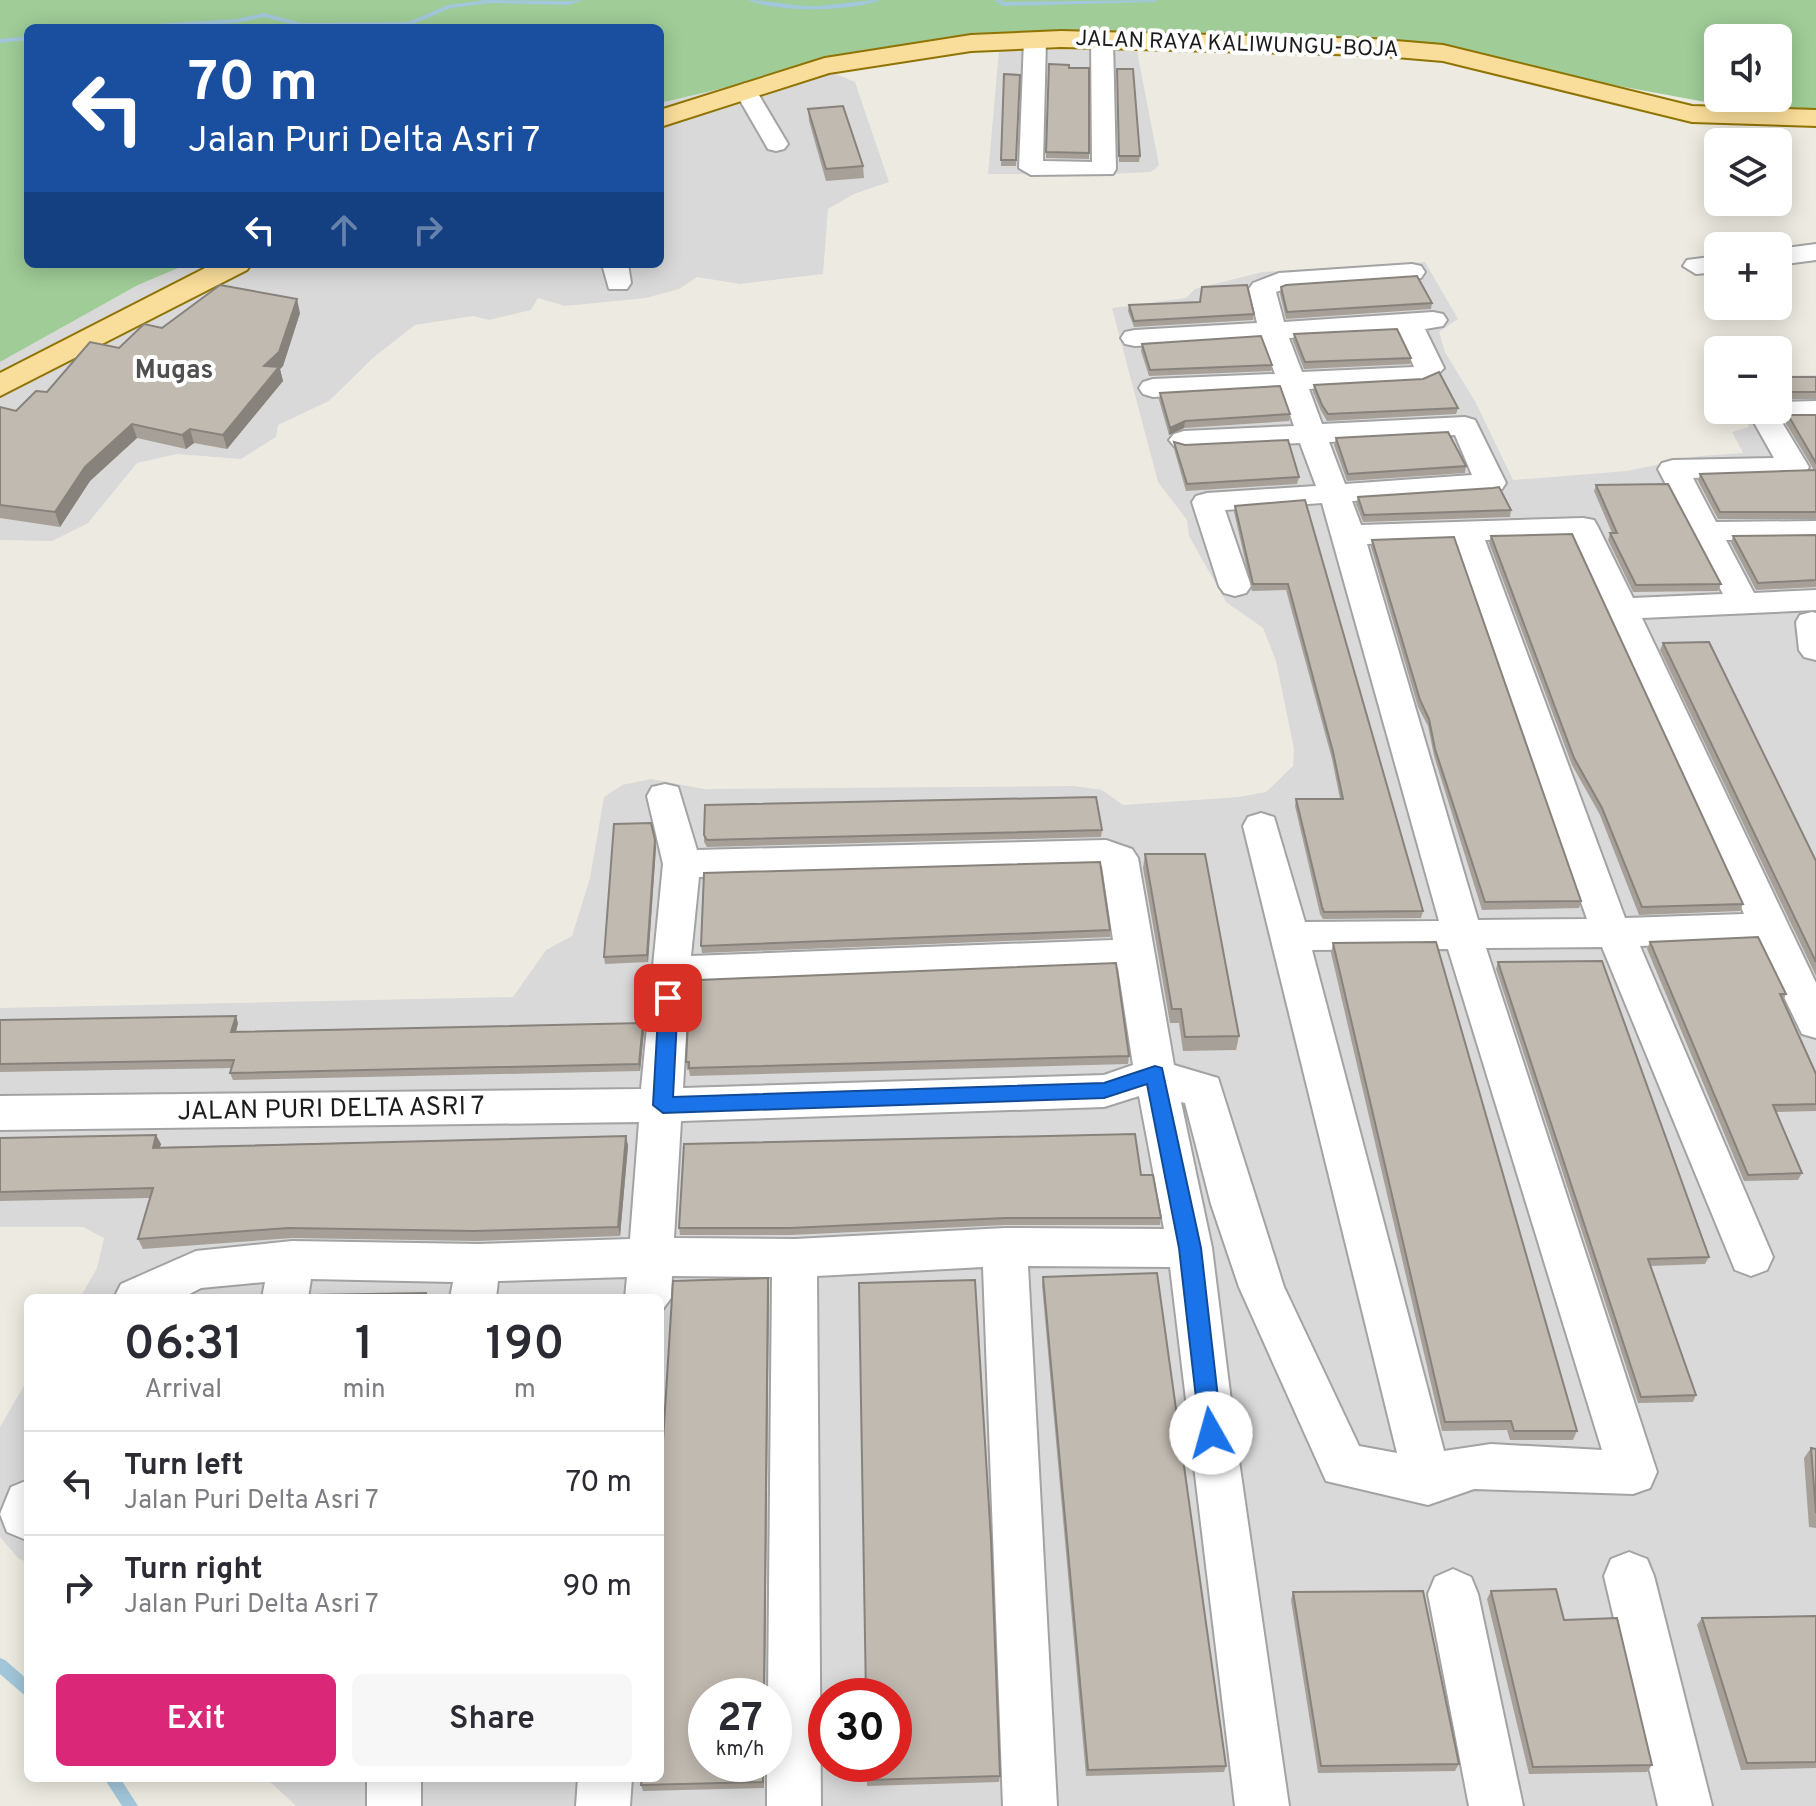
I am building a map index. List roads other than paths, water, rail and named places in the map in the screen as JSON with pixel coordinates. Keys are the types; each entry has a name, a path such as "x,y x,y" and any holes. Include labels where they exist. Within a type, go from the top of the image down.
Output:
{"main road":[{"name":"JALAN RAYA KALIWUNGU-BOJA","path":"664,118 791,75 879,56 971,43 1102,40 1358,46 1443,53 1692,114 1816,118"},
{"path":"0,386 228,268"}],"street":[{"path":"1035,40 1031,168 1104,169 1102,40"},
{"path":"745,90 776,144"},
{"path":"1792,255 1816,252"},
{"path":"1155,1074 1174,1084 1203,1090 1218,1157 1271,1313 1306,1392 1324,1419 1343,1465 1428,1482 1445,1471 1515,1465 1553,1471 1633,1472 1462,933 1349,535 1273,331 1262,289 1267,283 1412,272"},
{"path":"1135,338 1420,322 1430,368 1421,375 1153,388"},
{"path":"1805,468 1761,411 1816,410"},
{"path":"1184,440 1465,426 1491,483 1207,502 1235,586"},
{"path":"1743,602 1673,469 1805,468"},
{"path":"1349,535 1583,527 1816,1023"},
{"path":"1466,530 1613,933 1751,1257"},
{"path":"1705,531 1816,530"},
{"path":"1627,622 1743,602 1815,624"},
{"path":"1627,622 1815,624"},
{"path":"649,1278 670,971 682,864 665,796"},
{"path":"1261,826 1428,1482"},
{"path":"682,864 1106,853 1119,858 1155,1074 1190,1248 1211,1433 1262,1806"},
{"path":"1289,936 1613,933 1769,927"},
{"path":"670,971 1136,953"},
{"name":"JALAN PURI DELTA ASRI 7","path":"0,1113 663,1105 1104,1091 1155,1074"},
{"path":"145,1294 196,1270 289,1279 649,1278 795,1258 1005,1247 1190,1248"},
{"path":"1005,1247 1030,1806"},
{"path":"794,1806 795,1258"},
{"path":"1629,1576 1685,1806"},
{"path":"1453,1594 1496,1806"},
{"path":"394,1782 394,1806"},
{"path":"603,1806 605,1782"}],"waterway":[{"path":"409,24 450,6 491,1 569,3 580,0"},
{"path":"750,0 814,8 878,0"},
{"path":"997,0 1003,4 1154,0"},
{"path":"187,24 236,21 264,15 298,24"},
{"path":"0,41 24,38"},
{"path":"0,1665 24,1686"},
{"path":"114,1782 131,1806"}],"district":[{"name":"Mugas","path":"174,371"}]}
